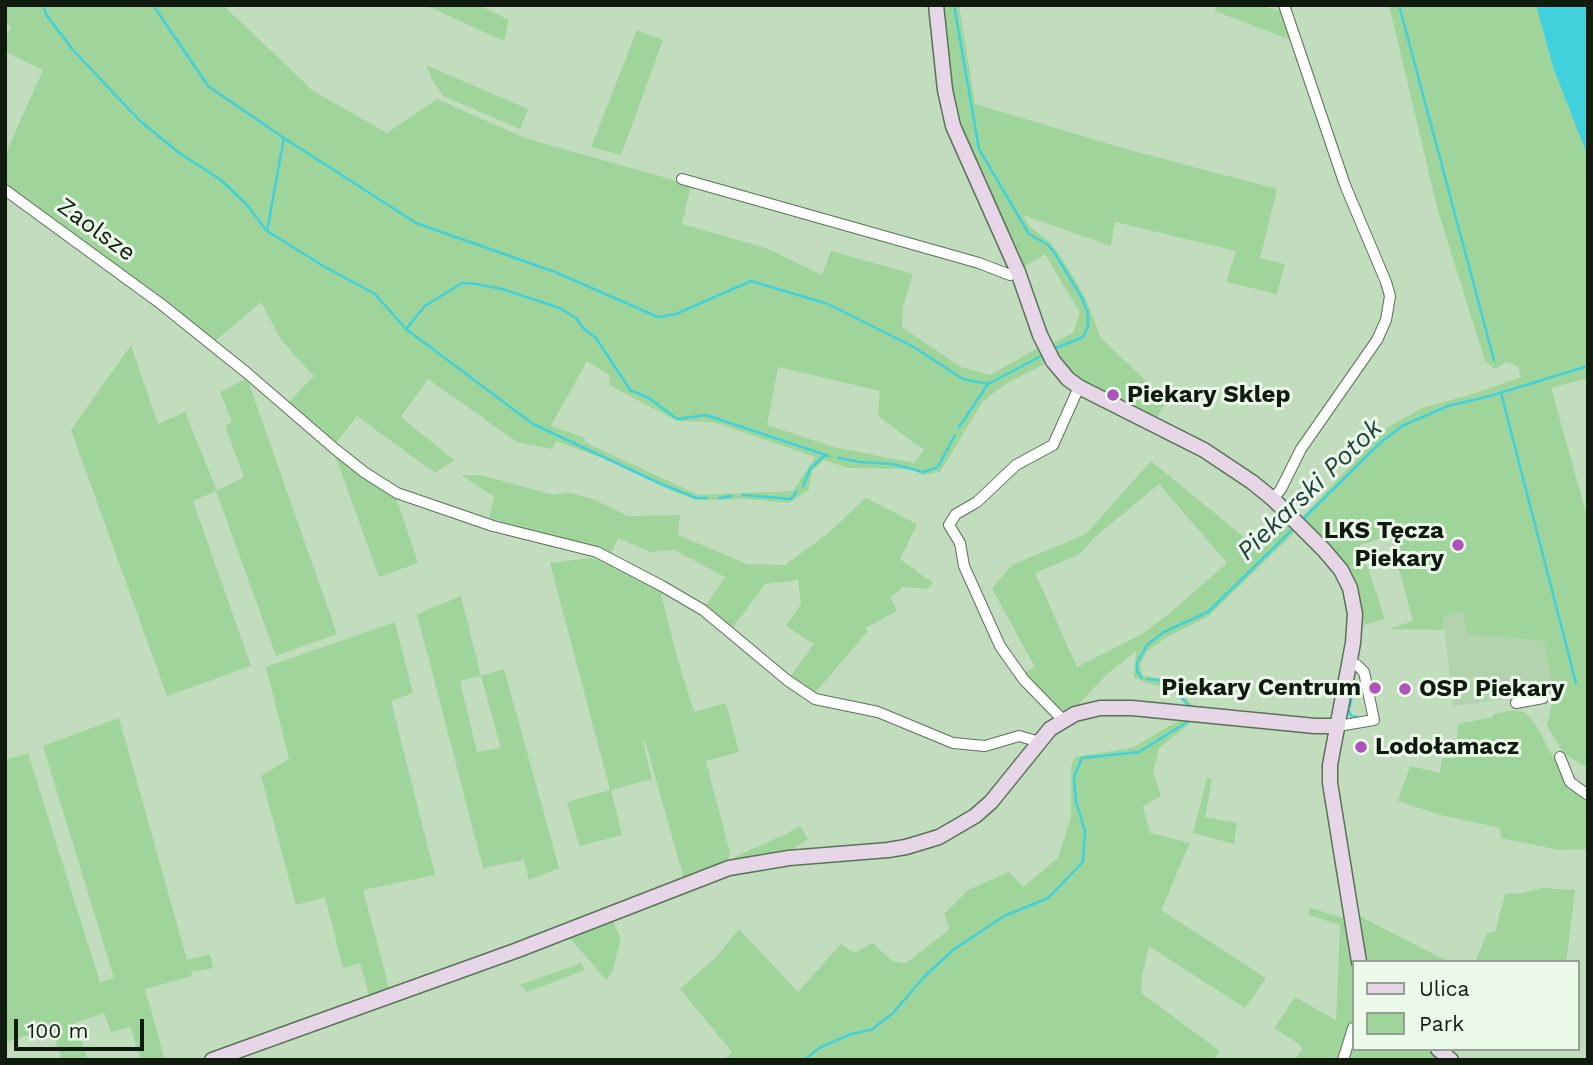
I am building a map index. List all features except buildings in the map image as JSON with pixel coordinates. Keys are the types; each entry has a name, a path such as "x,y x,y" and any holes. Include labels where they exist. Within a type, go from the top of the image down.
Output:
{"street":[{"path":"936,5 953,126 1018,272 1044,345 1053,361 1068,379 1079,387 1204,450 1242,475 1298,523 1335,563 1350,588 1355,614 1350,662 1330,765 1331,796 1359,960"},
{"path":"1273,499 1301,449 1377,340 1386,320 1390,296 1345,185 1284,5"},
{"path":"682,179 979,262 1010,275 1018,272"},
{"name":"Zaolsze","path":"5,190 161,304 234,362 335,449 364,472 397,492 493,526 597,552 703,610 787,680 815,699 877,712 953,743 985,746 1019,736 1040,742"},
{"path":"1063,720 1024,680 1000,646 964,566 960,543 950,525 956,514 977,502 1016,466 1053,444 1079,387"},
{"path":"212,1060 508,954 729,868 789,858 888,850 939,837 975,816 992,802 1040,742 1063,720 1075,713 1100,708 1132,708 1315,726 1338,726 1374,720 1364,672 1350,662"},
{"path":"1516,703 1544,698"},
{"path":"1560,757 1570,782 1588,795"},
{"path":"1343,1060 1352,1031"}],"shaded area":[{"path":"1464,612 1467,634 1544,641 1554,693 1453,706 1443,617"}],"green space":[{"path":"5,5 223,5 313,91 387,133 437,99 525,138 691,185 682,224 766,248 822,275 831,251 913,274 903,306 902,327 961,367 990,375 1038,348 1047,363 1007,383 983,401 940,472 923,475 911,469 848,468 824,460 812,471 809,490 789,503 749,499 697,500 672,491 613,462 556,441 552,449 517,442 428,379 401,417 454,460 435,473 357,416 335,444 288,403 314,376 281,340 261,302 215,341 5,185 5,155 43,70 5,52 5,39 11,27 5,22","holes":["587,361 610,376 609,385 677,421 713,422 815,457 793,491 699,495 584,442 585,438 551,426","778,367 880,391 878,416 924,450 914,463 834,447 767,425"]},
{"path":"425,5 479,5 509,20 504,41"},
{"path":"941,5 959,5 975,104 1126,149 1277,189 1260,258 1285,264 1277,294 1226,282 1236,251 1115,222 1111,246 1023,215 1030,227 1050,242 1063,260 1085,297 1101,338 1167,401 1156,418 1082,380 1068,368 1051,344 1073,333 1080,313 1045,254 1024,267 957,121 944,46"},
{"path":"1216,5 1258,5 1282,11 1293,41 1215,11"},
{"path":"1389,5 1536,5 1553,67 1588,157 1588,378 1551,388 1588,519 1588,768 1563,753 1547,725 1554,693 1544,641 1467,634 1463,612 1443,617 1444,630 1389,629 1413,621 1390,535 1360,545 1385,619 1360,626 1342,563 1303,516 1386,428 1422,408 1521,377 1518,366 1506,362 1495,369 1485,361 1438,211"},
{"path":"637,30 663,40 621,155 591,147"},
{"path":"426,65 528,109 520,129 443,96"},
{"path":"131,345 158,424 185,412 217,491 244,477 225,426 232,422 220,392 247,378 337,634 276,656 216,491 193,501 251,666 167,696 71,430"},
{"path":"335,455 396,497 418,563 379,577"},
{"path":"1151,461 1261,551 1290,522 1298,529 1209,616 1167,637 1146,652 1140,666 1143,676 1167,679 1195,708 1190,708 1171,689 1134,677 1136,651 1106,675 1077,706 1059,711 1022,674 1035,667 992,589 1012,565 1086,534","holes":["1159,484 1227,563 1142,634 1077,667 1035,573 1080,554 1094,538"]},
{"path":"461,475 480,475 554,495 568,492 595,500 628,516 680,515 678,535 747,564 785,565 827,534 866,498 917,524 900,559 933,583 927,589 903,587 890,597 897,611 865,628 868,631 814,694 790,677 814,644 786,626 801,604 798,580 765,584 732,629 704,608 725,577 674,550 651,552 618,538 611,553 489,518 494,497"},
{"path":"590,558 603,560 660,590 694,712 726,703 739,752 706,761 730,854 726,863 684,879 645,741 643,743 652,779 611,790 622,835 579,846 567,802 610,790 550,563"},
{"path":"461,596 481,676 504,669 559,868 529,880 524,860 483,868 417,614","holes":["481,676 501,748 477,752 460,681"]},
{"path":"395,622 413,693 391,701 435,875 363,890 390,991 370,998 360,963 343,968 325,897 296,905 261,776 289,759 266,667"},
{"path":"1516,710 1526,713 1537,727 1567,783 1588,798 1588,849 1559,850 1501,838 1500,828 1441,815 1398,801 1410,766 1440,773 1442,758 1456,758 1458,724"},
{"path":"119,718 187,960 210,954 213,968 191,972 192,976 145,989 165,1060 141,1060 130,1027 111,1032 104,1013 75,1023 88,1060 62,1060 51,1027 7,1042 5,1037 5,760 28,753 100,982 114,978 43,746"},
{"path":"1178,721 1193,721 1159,748 1153,772 1161,796 1143,806 1150,833 1190,843 1161,910 1266,978 1245,1008 1149,946 1141,993 1220,1051 1213,1060 724,1060 732,1052 680,989 717,956 739,929 798,992 841,944 854,953 873,943 892,961 906,963 950,929 944,914 968,890 1009,872 1023,887 1058,858 1071,817 1071,768 1074,757 1132,748"},
{"path":"1207,778 1212,778 1205,817 1237,823 1234,844 1193,833"},
{"path":"800,826 808,839 788,853 737,862 734,857 784,835"},
{"path":"1542,888 1575,890 1566,960 1476,960 1487,933 1495,932 1505,894"},
{"path":"1310,908 1347,919 1353,960 1352,1022 1338,1060 1295,1060 1303,1047 1274,1028 1295,997 1336,1020 1340,925 1309,915"},
{"path":"1359,916 1445,960 1365,960 1358,927 1362,926"},
{"path":"613,922 620,942 612,972 606,980 569,937"},
{"path":"581,963 585,970 527,992 520,985"},
{"path":"1352,1044 1352,1051 1430,1051 1441,1060 1346,1060"}],"water":[{"path":"1536,5 1588,5 1588,157 1553,67"}],"waterway":[{"path":"43,5 47,16 73,50 140,121 178,152 221,180 247,205 267,231 375,294 406,329 533,424 659,483 696,498 707,498"},
{"path":"153,5 208,86 416,223 555,272 658,317 676,314 751,281 828,304 912,346 963,379 988,384"},
{"path":"954,5 979,149 1029,234 1048,245 1054,252 1082,298 1088,314 1088,327 1083,337 1053,349"},
{"path":"1399,5 1494,360"},
{"path":"267,231 284,138"},
{"path":"406,329 425,306 462,283 502,289 560,308 576,318 584,329 596,338 630,390 649,398 677,419 706,415 829,456"},
{"path":"959,427 988,384 1045,354"},
{"name":"Piekarski Potok","path":"1301,521 1381,442 1402,426 1448,406 1588,366"},
{"path":"1501,393 1576,683"},
{"path":"839,458 893,464 923,472 938,467 955,435"},
{"path":"803,486 810,469 825,455"},
{"path":"743,495 791,499 797,491"},
{"path":"719,498 732,496"},
{"name":"Piekarski Potok","path":"1142,678 1137,671 1137,663 1147,645 1164,632 1208,612 1294,528"},
{"name":"Piekarski Potok","path":"1147,679 1166,681 1191,708"},
{"path":"1350,707 1354,682"},
{"path":"1349,710 1351,716 1358,717"},
{"name":"Piekarski Potok","path":"804,1060 821,1047 851,1034 871,1030 893,1013 924,977 953,950 1004,916 1048,898 1083,862 1085,831 1076,802 1074,777 1082,758 1139,752 1189,721"}],"place":[{"name":"Piekary Sklep","path":"1113,395"},
{"name":"LKS Tęcza Piekary","path":"1458,545"},
{"name":"Piekary Centrum","path":"1375,688"},
{"name":"OSP Piekary","path":"1405,689"},
{"name":"Lodołamacz","path":"1361,747"}]}
